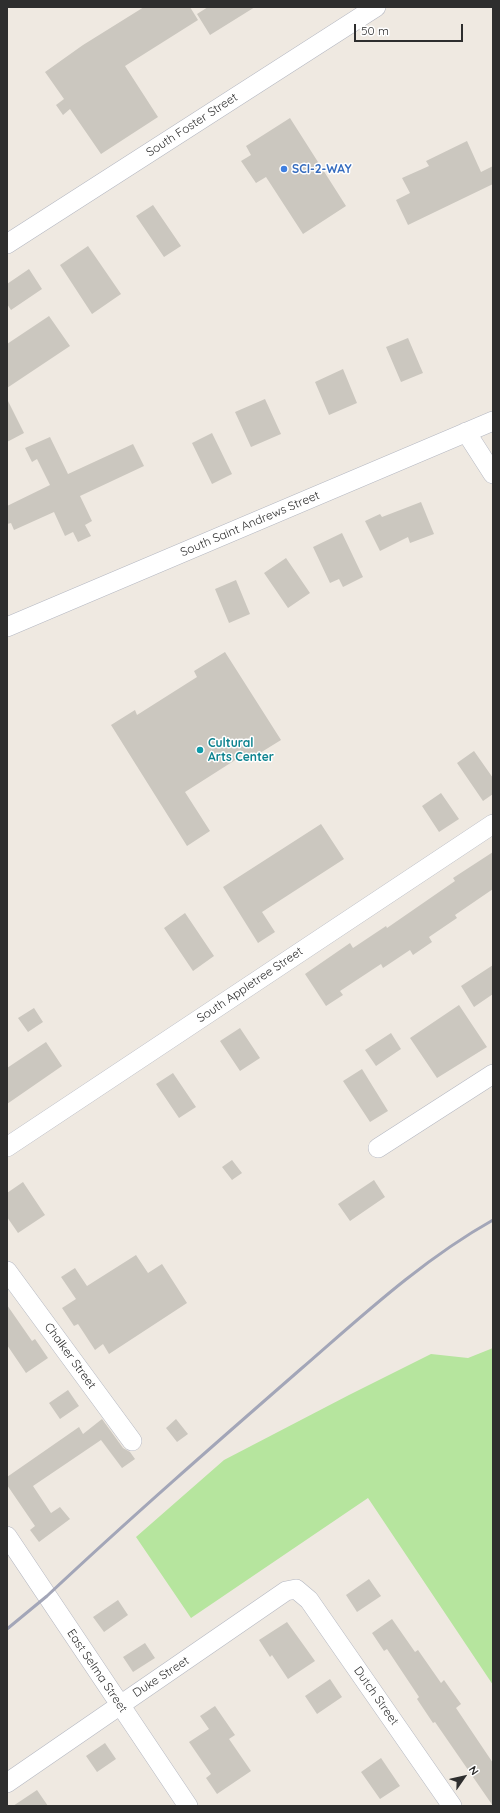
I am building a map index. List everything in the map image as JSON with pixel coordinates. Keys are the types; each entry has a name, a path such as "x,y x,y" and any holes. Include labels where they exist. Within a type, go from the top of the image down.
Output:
{"street":[{"name":"South Foster Street","path":"7,244 376,7"},
{"name":"South Saint Andrews Street","path":"7,627 493,421"},
{"path":"466,432 493,474"},
{"name":"South Appletree Street","path":"7,1147 493,824"},
{"path":"378,1148 493,1074"},
{"name":"Chalker Street","path":"7,1271 132,1441"},
{"name":"East Selma Street","path":"7,1536 188,1806"},
{"name":"Duke Street","path":"7,1783 120,1704 204,1649 286,1591 296,1589"},
{"name":"Dutch Street","path":"296,1589 309,1600 452,1806"}],"green space":[{"path":"493,1348 493,1685 368,1498 191,1618 136,1537 224,1460 431,1354 468,1358"}],"building":[{"path":"144,7 190,7 198,20 125,66 158,117 101,154 70,109 63,115 56,105 64,99 45,72 83,45"},
{"path":"208,7 255,7 210,35 197,14"},
{"name":"SCI-2-WAY","path":"290,118 346,206 303,234 266,177 256,183 241,161 251,155 246,146"},
{"path":"467,141 481,172 493,166 493,184 408,225 396,200 410,193 402,178 429,166 426,161"},
{"path":"153,205 181,246 164,257 136,216"},
{"path":"88,246 121,294 92,314 60,265"},
{"path":"29,269 42,289 11,310 7,304 7,284"},
{"path":"49,316 70,346 7,388 7,344"},
{"path":"408,338 423,373 401,382 386,347"},
{"path":"343,369 357,403 329,415 315,382"},
{"path":"7,399 24,433 7,442"},
{"path":"265,399 281,434 251,447 235,412"},
{"path":"212,433 232,474 212,484 192,443"},
{"path":"50,437 68,474 133,444 144,466 80,496 92,521 85,525 91,536 78,542 73,532 65,536 54,512 14,530 11,523 7,524 7,506 50,485 37,459 32,462 25,448"},
{"path":"421,502 434,534 410,543 408,537 380,551 365,521 380,514 382,517"},
{"path":"342,533 363,577 343,587 339,579 330,583 313,547"},
{"path":"286,558 310,593 288,608 264,573"},
{"path":"236,580 250,614 229,623 215,589"},
{"name":"Cultural Arts Center","path":"225,652 281,740 247,761 243,755 185,792 210,831 187,846 111,725 135,710 137,715 197,677 194,671"},
{"path":"474,751 493,778 493,794 483,801 457,763"},
{"path":"441,793 459,819 439,832 422,806"},
{"path":"321,824 344,859 262,912 275,932 258,943 223,887"},
{"path":"493,852 493,889 455,915 457,918 429,937 432,942 413,955 410,950 383,968 381,964 340,991 343,995 326,1006 305,974 350,943 353,948 386,926 387,928 455,881 453,878"},
{"path":"185,913 214,956 193,971 164,928"},
{"path":"493,965 493,994 474,1007 461,986"},
{"path":"459,1005 487,1047 437,1078 410,1038"},
{"path":"34,1008 43,1022 28,1032 18,1018"},
{"path":"240,1028 260,1058 240,1071 220,1041"},
{"path":"391,1033 401,1049 376,1066 365,1050"},
{"path":"46,1042 62,1066 7,1104 7,1068"},
{"path":"362,1069 388,1111 370,1122 343,1081"},
{"path":"173,1073 196,1107 179,1118 156,1084"},
{"path":"232,1160 242,1173 232,1180 222,1167"},
{"path":"374,1180 385,1197 350,1221 338,1204"},
{"path":"23,1182 45,1215 18,1233 7,1217 7,1193"},
{"path":"136,1255 148,1273 162,1264 187,1303 109,1354 103,1344 95,1350 78,1324 74,1326 62,1308 76,1299 61,1277 75,1268 87,1286"},
{"path":"7,1305 32,1341 35,1339 48,1358 26,1373 7,1345"},
{"path":"68,1390 79,1406 60,1419 49,1403"},
{"path":"102,1419 123,1448 130,1452 135,1459 122,1468 101,1440 33,1486 51,1513 60,1507 70,1519 39,1542 30,1530 35,1526 7,1485 7,1477 79,1427 83,1434"},
{"path":"176,1419 188,1434 177,1442 166,1428"},
{"path":"369,1579 381,1596 357,1612 346,1595"},
{"path":"118,1600 128,1615 104,1632 93,1617"},
{"path":"392,1619 415,1652 418,1650 441,1683 444,1680 461,1704 456,1708 493,1763 493,1806 435,1722 433,1723 417,1699 419,1697 387,1649 384,1651 372,1633"},
{"path":"287,1622 315,1661 288,1679 272,1655 270,1657 259,1640"},
{"path":"145,1643 155,1658 133,1672 123,1657"},
{"path":"330,1679 342,1697 317,1714 305,1696"},
{"path":"215,1706 235,1735 229,1739 251,1771 217,1794 206,1778 211,1774 189,1742 209,1729 200,1716"},
{"path":"105,1743 116,1759 97,1772 86,1756"},
{"path":"381,1758 400,1786 380,1799 361,1772"},
{"path":"37,1790 48,1806 13,1806"}],"railway":[{"path":"7,1629 47,1596 173,1481 371,1308 417,1270 493,1220"}],"place":[{"name":"SCI-2-WAY","path":"284,169"},
{"name":"Cultural Arts Center","path":"200,750"}]}
